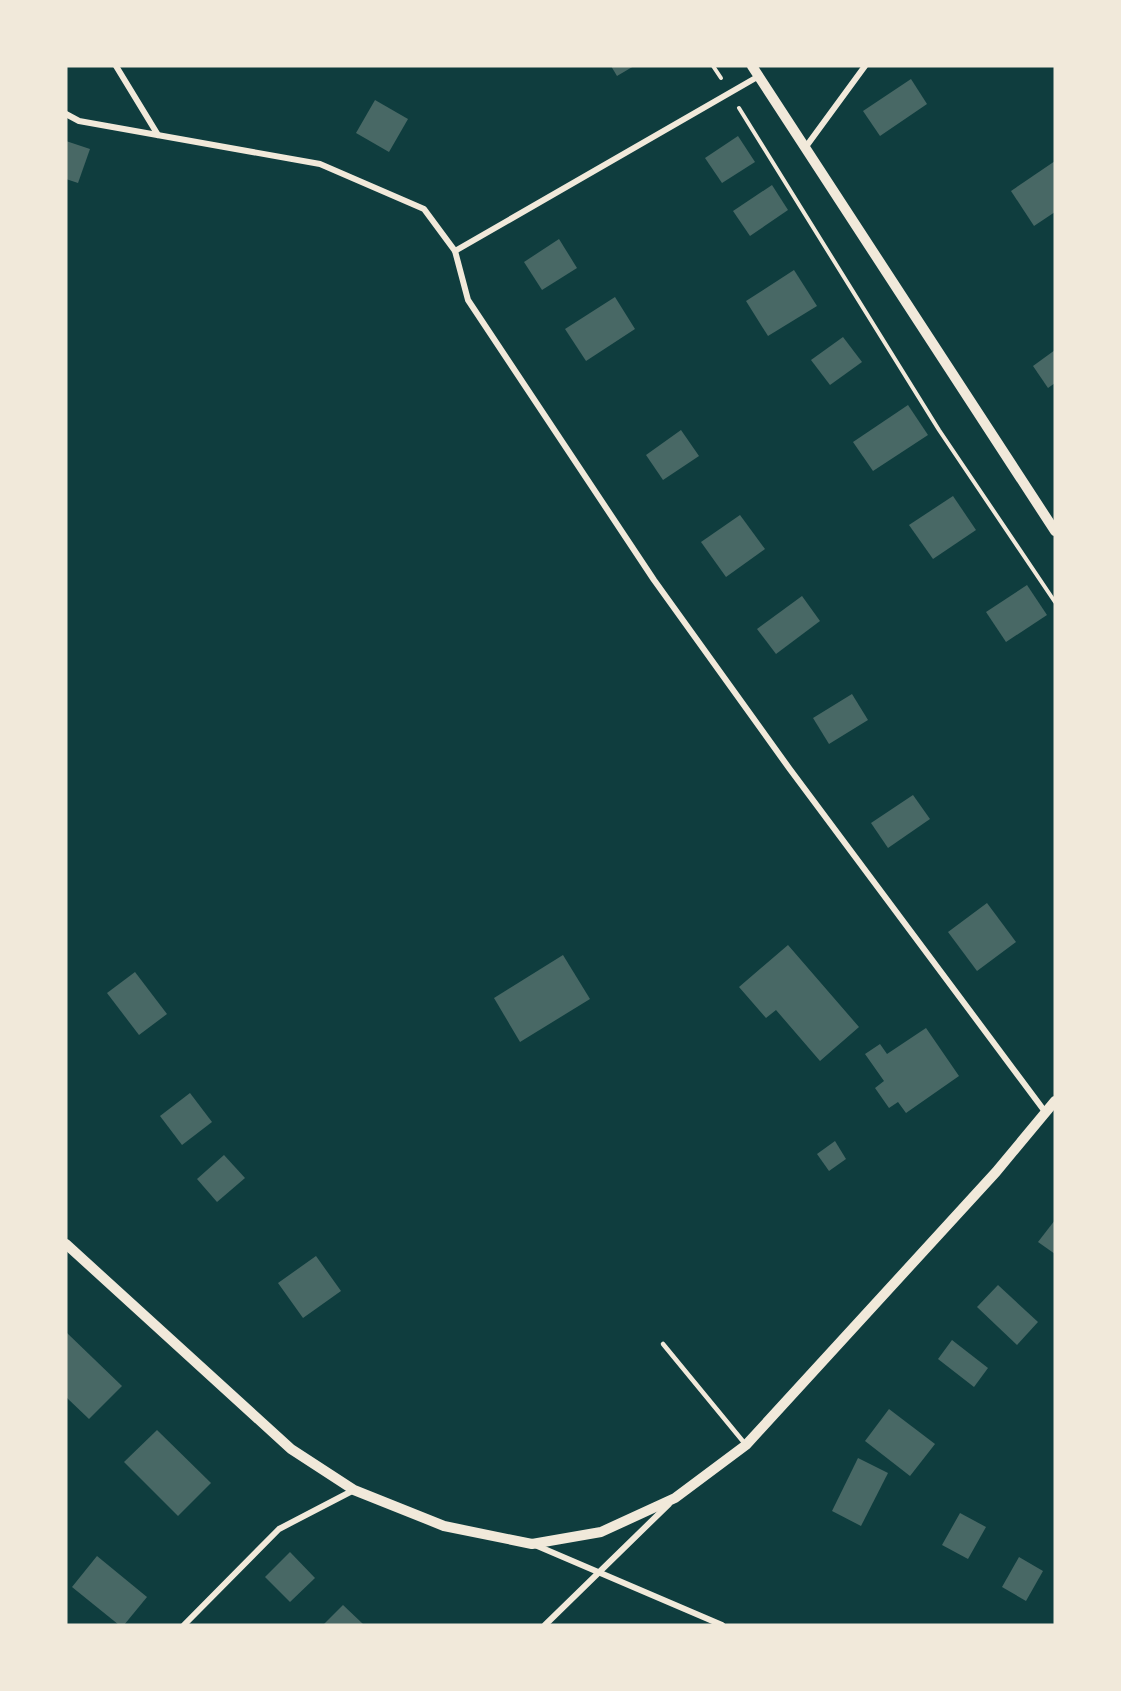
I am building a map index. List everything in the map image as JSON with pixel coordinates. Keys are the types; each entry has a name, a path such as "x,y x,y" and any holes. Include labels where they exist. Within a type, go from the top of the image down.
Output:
{"street":[{"path":"116,66 158,135"},
{"path":"752,66 1055,531"},
{"path":"805,148 865,66"},
{"path":"455,251 759,76"},
{"path":"66,114 79,121 320,164 424,209 455,251 468,300 654,580 789,768 1046,1113"},
{"path":"545,1625 675,1497 746,1445 996,1172 1055,1101"},
{"path":"66,1244 291,1449 354,1490 444,1526 532,1544 722,1625"},
{"path":"184,1625 279,1529 354,1490"},
{"path":"532,1544 601,1532 675,1497"}],"lane":[{"path":"663,1344 746,1445"}],"path":[{"path":"713,66 939,430 1055,602"}],"building":[{"path":"611,66 634,66 617,76"},
{"path":"911,79 927,104 880,136 863,111"},
{"path":"375,100 408,119 389,152 356,133"},
{"path":"738,136 755,162 722,183 705,158"},
{"path":"66,141 90,149 78,183 66,179"},
{"path":"1055,161 1055,212 1034,226 1011,191"},
{"path":"772,185 788,210 750,236 733,211"},
{"path":"559,239 577,268 542,290 524,262"},
{"path":"794,270 817,306 768,336 746,301"},
{"path":"615,297 635,329 586,361 565,329"},
{"path":"843,337 862,362 830,385 811,360"},
{"path":"1055,350 1055,383 1048,388 1033,366"},
{"path":"908,405 928,435 873,471 853,442"},
{"path":"681,430 699,456 663,480 646,455"},
{"path":"953,496 976,530 933,559 909,525"},
{"path":"740,515 765,549 726,577 701,542"},
{"path":"1027,585 1047,615 1006,642 986,612"},
{"path":"802,596 820,621 776,654 757,629"},
{"path":"852,694 868,720 829,744 813,718"},
{"path":"913,795 930,819 888,848 871,823"},
{"path":"987,903 1016,942 977,971 948,932"},
{"path":"788,945 859,1027 820,1061 776,1010 766,1018 739,987"},
{"path":"563,955 590,999 520,1042 494,998"},
{"path":"135,972 167,1014 139,1035 107,993"},
{"path":"926,1028 959,1076 906,1113 898,1102 889,1108 875,1088 884,1081 865,1054 880,1044 887,1054"},
{"path":"190,1093 212,1122 182,1145 160,1116"},
{"path":"835,1141 846,1159 829,1171 817,1154"},
{"path":"224,1155 245,1178 217,1202 197,1179"},
{"path":"1055,1220 1055,1254 1038,1242"},
{"path":"316,1256 341,1291 303,1318 278,1283"},
{"path":"998,1285 1038,1322 1017,1345 977,1307"},
{"path":"66,1332 122,1386 89,1419 66,1397"},
{"path":"952,1340 988,1368 974,1387 938,1359"},
{"path":"889,1409 935,1444 910,1476 865,1441"},
{"path":"157,1430 211,1483 178,1516 124,1462"},
{"path":"858,1458 888,1473 861,1526 832,1511"},
{"path":"960,1513 986,1527 968,1559 942,1545"},
{"path":"290,1552 315,1578 290,1602 265,1577"},
{"path":"97,1556 147,1597 124,1625 119,1625 72,1587"},
{"path":"1019,1557 1043,1571 1026,1601 1002,1587"},
{"path":"343,1605 363,1624 323,1625"}]}
